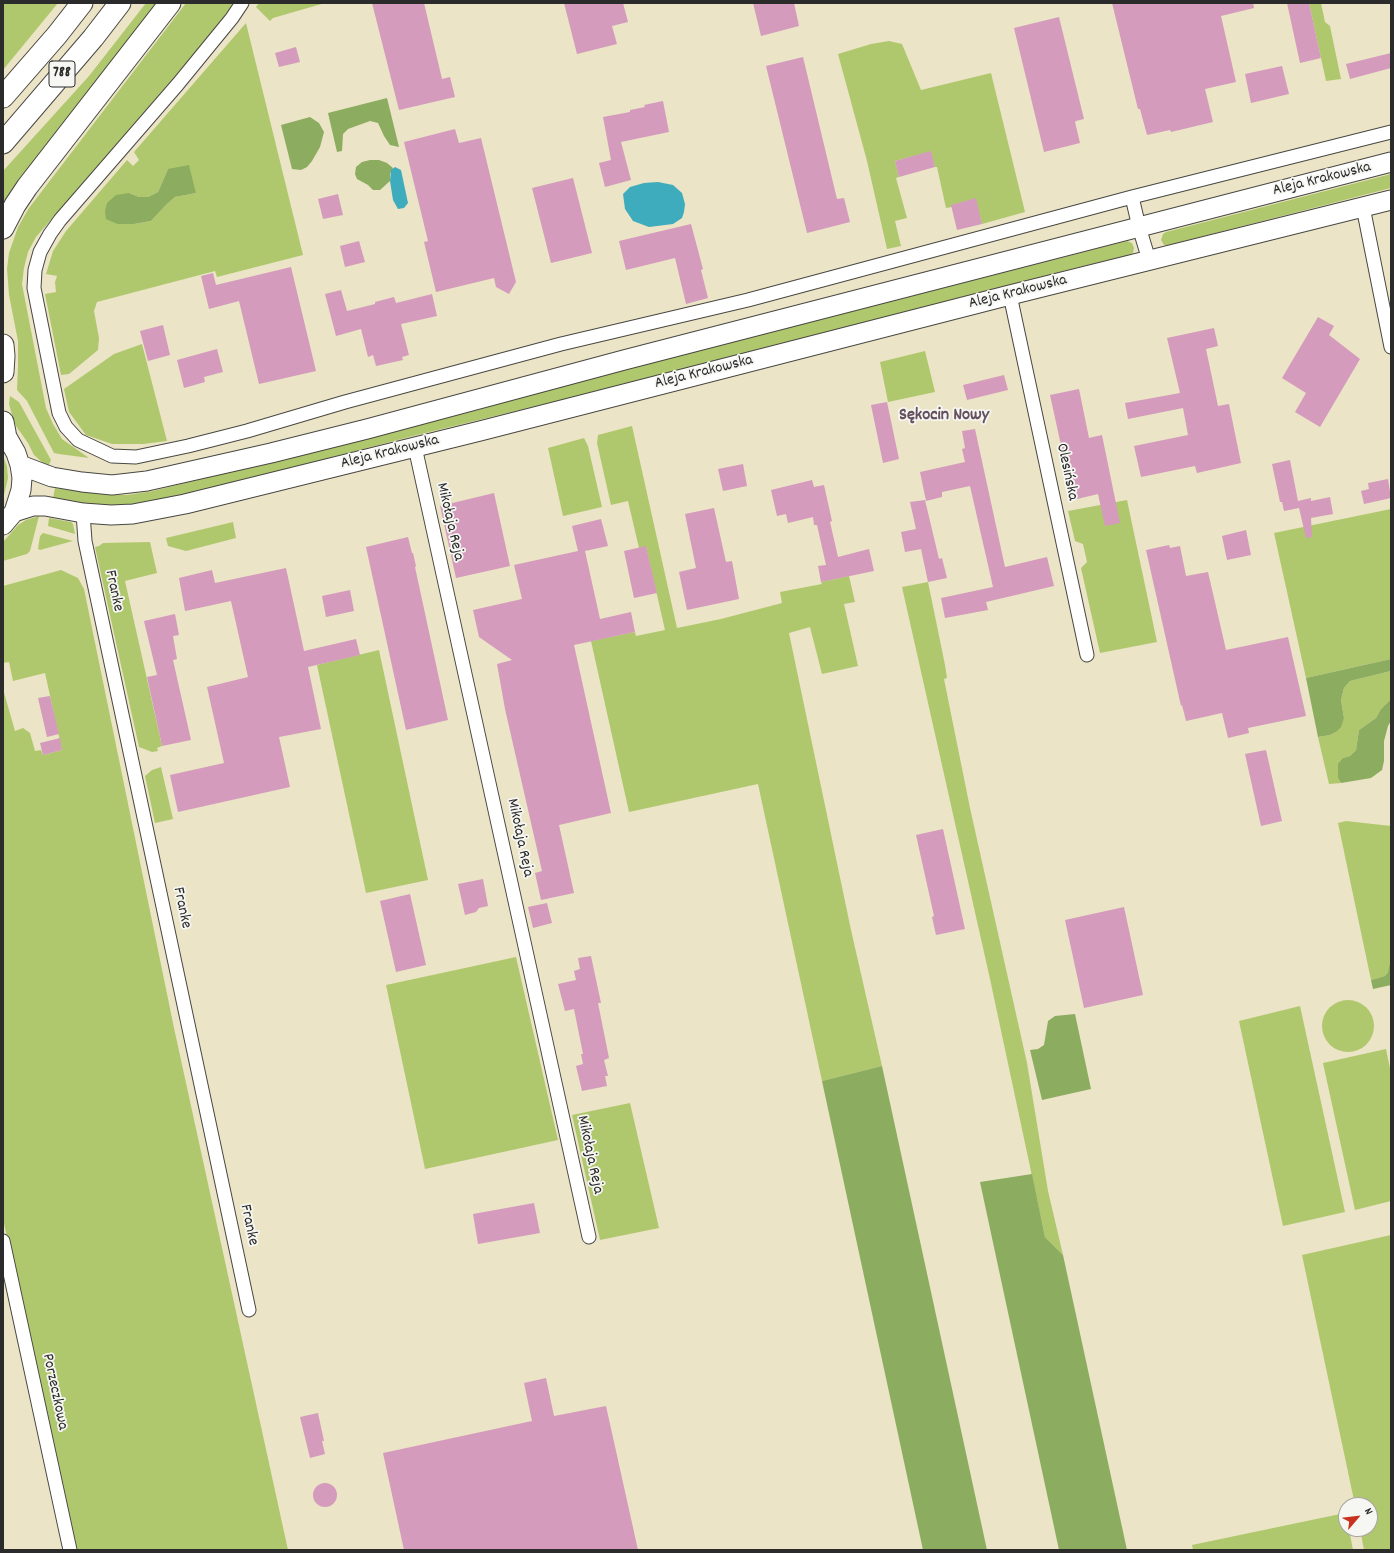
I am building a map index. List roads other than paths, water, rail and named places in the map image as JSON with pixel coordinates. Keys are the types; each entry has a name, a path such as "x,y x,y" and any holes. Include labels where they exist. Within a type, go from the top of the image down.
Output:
{"main road":[{"name":"788","path":"3,97 57,35 82,3"},
{"name":"788","path":"3,143 93,38 120,3"},
{"path":"3,228 27,187 170,3"},
{"name":"Aleja Krakowska","path":"20,465 52,477 82,482 112,485 147,481 382,425 640,356 1391,162"},
{"name":"Aleja Krakowska","path":"9,519 33,506 45,506 83,513 111,515 153,511 415,447 1010,295 1391,200"},
{"path":"3,345 3,372"},
{"path":"4,428 20,465 21,490 9,519"}],"street":[{"path":"242,3 232,18 178,84 60,220 40,252 35,270 34,288 59,414 66,426 78,440 112,456 136,457 188,446 561,344 748,300 1132,197 1391,132"},
{"path":"1132,197 1138,227 1150,260"},
{"path":"1363,207 1391,347"},
{"name":"Olesińska","path":"1010,295 1087,656"},
{"name":"Mikołaja Reja","path":"415,447 589,1237"},
{"name":"Franke","path":"83,513 86,548 249,1310"},
{"name":"Porzeczkowa","path":"3,1241 70,1550"}],"water":[{"path":"395,167 401,170 408,203 404,208 398,209 393,200 390,181 391,170"},
{"path":"658,182 673,185 682,193 685,204 682,218 673,224 649,227 633,221 625,209 623,194 630,187 644,183"}],"district":[{"name":"Sękocin Nowy","path":"944,417"}]}
